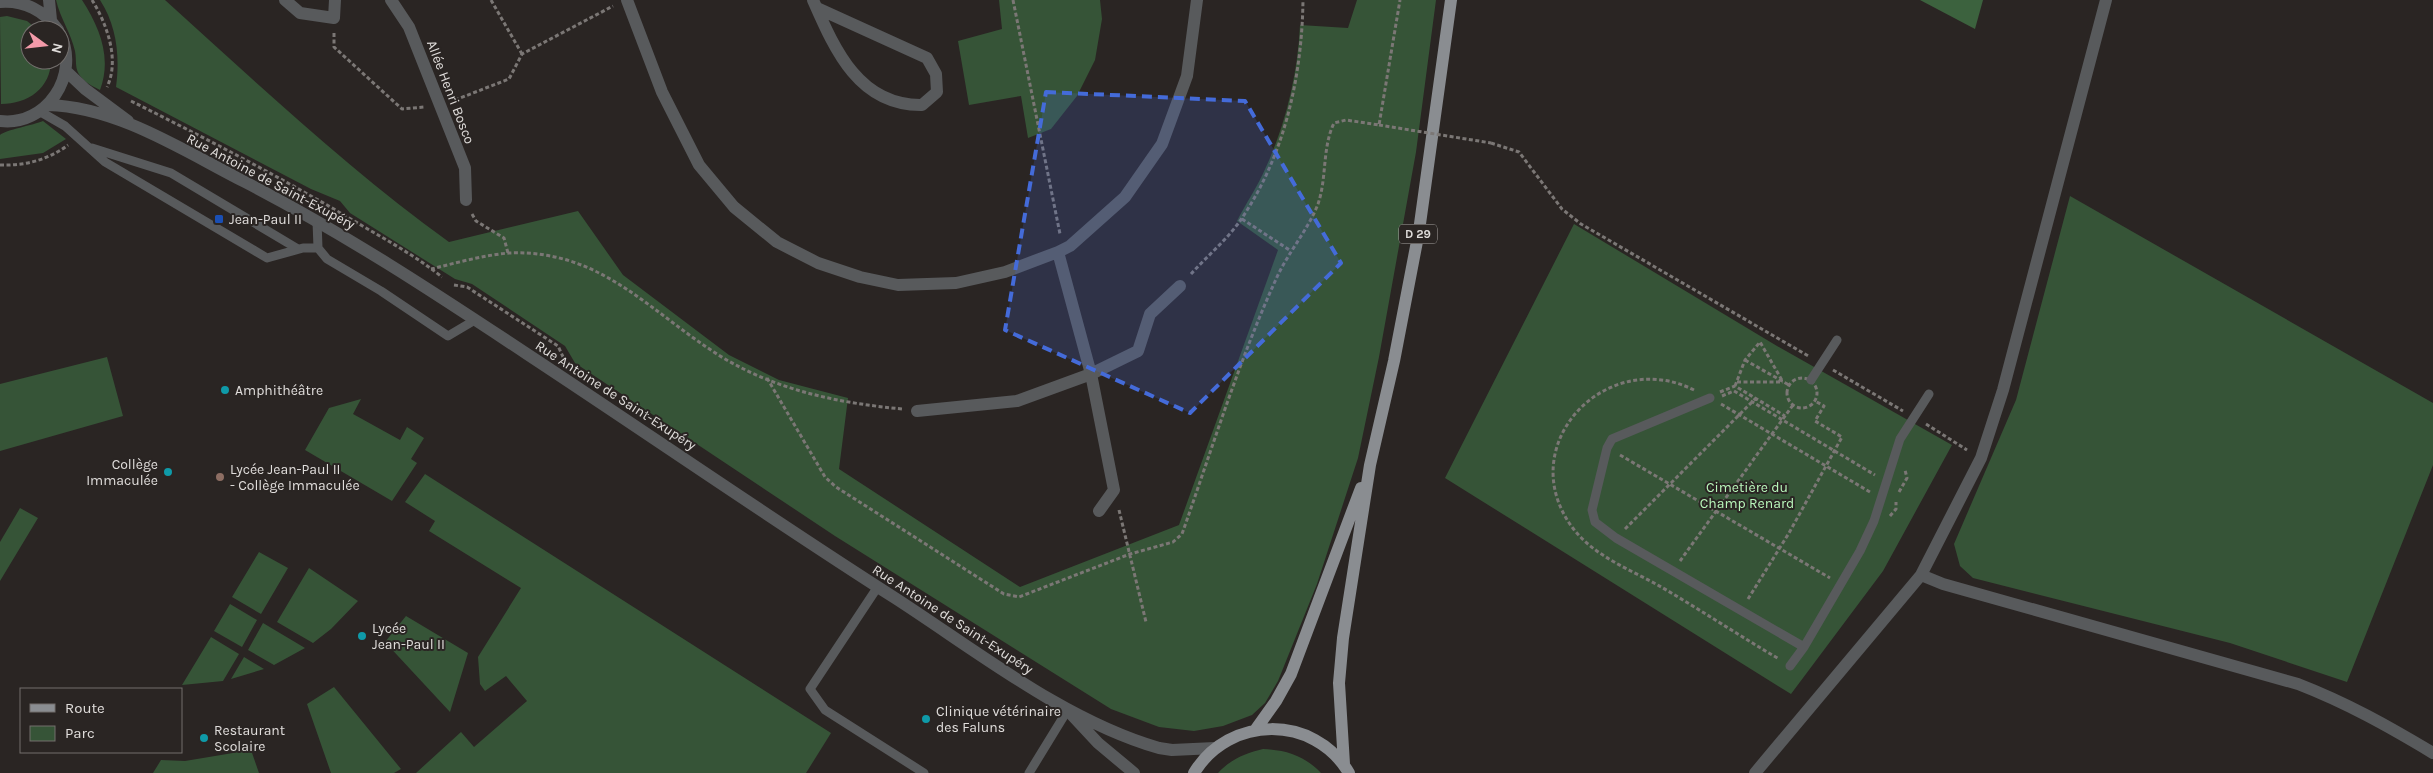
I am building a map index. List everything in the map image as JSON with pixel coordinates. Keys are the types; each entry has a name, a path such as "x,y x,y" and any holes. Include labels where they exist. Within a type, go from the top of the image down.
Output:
{"main road":[{"name":"D 29","path":"1346,768 1339,683 1343,638 1370,465 1394,361 1417,240 1451,0"},
{"name":"D 29","path":"1256,729 1292,674 1370,465"},
{"path":"1194,773 1215,748 1234,736 1256,729 1275,728 1294,731 1312,738 1328,748 1346,768"}],"street":[{"path":"49,0 53,20"},
{"path":"285,0 300,13 334,18 335,0"},
{"name":"Allée Henri Bosco","path":"391,0 410,26 465,168 466,200"},
{"path":"621,2 662,92 699,164 734,207 777,242 818,263 860,277 898,286 956,283 1005,272 1058,252 1070,246 1125,197 1162,144 1187,76 1197,0"},
{"path":"1756,773 1921,575 1981,458 2003,390 2106,0"},
{"path":"4,1 30,6 48,20"},
{"path":"815,4 927,58 936,74 937,92 922,105 905,106 878,94 855,77 835,47 815,4"},
{"path":"1,122 16,121 43,108 59,89 66,71"},
{"name":"Rue Antoine de Saint-Exupéry","path":"66,71 85,89 102,99 135,126"},
{"name":"Rue Antoine de Saint-Exupéry","path":"43,108 79,108 135,126 317,221 397,268 877,588 1068,711 1159,748 1172,750 1215,748"},
{"path":"1058,252 1091,374 1114,490 1099,511"},
{"path":"918,411 1017,401 1091,374 1138,351 1150,314 1180,286"},
{"path":"1921,575 2298,684 2344,702 2372,716 2433,753"},
{"name":"Rue Antoine de Saint-Exupéry","path":"1068,711 1098,743 1134,773"}],"lane":[{"path":"43,108 105,162 267,258 298,250 318,248"},
{"path":"87,146 171,173 298,250"},
{"path":"317,221 318,248 327,259 382,291 448,336 475,320"},
{"path":"1810,380 1837,340"},
{"path":"1790,666 1804,647 1842,585 1871,528 1888,483 1900,438 1929,394"},
{"path":"1710,398 1612,439 1607,448 1592,510 1595,522 1616,538 1804,647"},
{"path":"877,588 810,689 825,710 924,773"},
{"path":"1029,773 1068,711"}],"path":[{"path":"92,0 107,31 110,48 109,84 102,99"},
{"path":"491,0 522,54"},
{"path":"1013,0 1060,234 1058,252"},
{"path":"1180,286 1242,219 1269,168 1287,121 1301,52 1303,0"},
{"path":"1379,125 1400,0"},
{"path":"334,18 334,47 402,109 441,105 509,79 522,54 621,2"},
{"path":"109,84 114,89"},
{"path":"128,99 224,147 298,188 431,268 445,279"},
{"path":"767,378 825,477 836,487 1004,594 1019,597 1130,554 1173,542 1182,534 1245,358 1277,277 1317,207 1324,183 1329,134 1334,123 1346,120 1492,143 1518,152 1562,209 1581,224 1914,417 1981,458"},
{"path":"0,165 33,162 63,149 77,139"},
{"path":"466,200 476,221 504,238 508,253"},
{"path":"1242,219 1291,251"},
{"path":"431,268 508,253 547,254 592,269 630,290 725,359 795,391 849,404 918,411"},
{"path":"452,285 467,287 558,346 567,364 572,384"},
{"path":"1736,384 1744,360 1760,342 1783,382"},
{"path":"1744,360 1789,386"},
{"path":"1783,382 1736,384 1711,395 1710,398 1674,382 1660,379 1637,379 1603,389 1573,415 1559,441 1554,465 1556,491 1560,505 1573,528 1601,554 1661,587 1790,666"},
{"path":"1796,379 1810,380 1817,390 1815,401 1803,408 1793,405 1787,394 1789,386 1796,379"},
{"path":"1736,384 1785,416"},
{"path":"1883,494 1870,492 1714,400 1734,392 1888,483"},
{"path":"1601,554 1756,398"},
{"path":"1728,628 1780,548 1842,437 1815,421 1824,406 1815,401"},
{"path":"1661,587 1793,405"},
{"path":"1607,448 1842,585"},
{"path":"1114,490 1146,622"}],"highlighted area":[{"path":"1046,92 1245,101 1341,263 1190,413 1005,330"}],"green space":[{"path":"56,0 82,0 94,21 102,44 105,66 100,90 88,83 79,74 76,55 70,37 70,20 63,20"},
{"path":"100,0 165,0 339,155 449,242 578,211 623,275 729,355 779,380 848,398 839,469 1020,587 1179,525 1278,250 1237,221 1263,174 1285,116 1297,61 1300,25 1348,28 1357,0 1436,0 1416,152 1379,357 1358,458 1317,584 1278,681 1265,703 1252,715 1223,726 1194,731 1159,727 1111,709 835,536 575,363 565,346 472,284 455,279 350,213 340,201 311,189 116,87 118,64 114,31"},
{"path":"999,0 1100,0 1102,19 1095,60 1077,96 1051,129 1028,138 1021,96 969,105 958,41 1002,29"},
{"path":"1920,0 1983,0 1975,29"},
{"path":"7,16 23,20 20,20 20,70 50,70 47,79 36,93 20,101 1,104 0,17"},
{"path":"43,121 66,139 43,153 0,159 0,135"},
{"path":"2070,196 2433,403 2433,465 2347,682 2230,643 1973,578 1960,566 1954,544 2016,400"},
{"name":"Cimetière du Champ Renard","path":"1574,224 1777,346 1952,445 1883,571 1791,694 1445,478"},
{"path":"107,357 123,416 0,451 0,384"},
{"path":"361,399 353,414 400,440 407,427 424,438 411,459 417,463 392,501 305,450 329,408"},
{"path":"425,474 831,733 806,773 416,773 461,732 474,747 527,701 506,676 485,691 480,684 478,657 521,588 429,531 435,521 405,502"},
{"path":"20,508 38,518 0,581 0,542"},
{"path":"259,552 288,568 261,614 232,597"},
{"path":"309,568 358,601 331,629 313,643 277,622"},
{"path":"230,604 257,620 242,647 214,631"},
{"path":"406,616 468,653 450,712 385,642"},
{"path":"263,623 305,648 274,665 248,650"},
{"path":"211,637 239,654 223,681 182,685"},
{"path":"244,657 264,669 231,679"},
{"path":"334,687 401,769 394,773 331,773 307,704"},
{"path":"1263,749 1295,755 1309,762 1321,773 1218,773 1239,757"},
{"path":"251,750 259,773 153,773 161,760 185,761"}],"place":[{"name":"Jean-Paul II","path":"219,219"},
{"name":"Amphithéâtre","path":"225,390"},
{"name":"Collège Immaculée","path":"168,472"},
{"name":"Lycée Jean-Paul II - Collège Immaculée","path":"220,477"},
{"name":"Lycée Jean-Paul II","path":"362,636"},
{"name":"Clinique vétérinaire des Faluns","path":"926,719"},
{"name":"Restaurant Scolaire","path":"204,738"}]}
